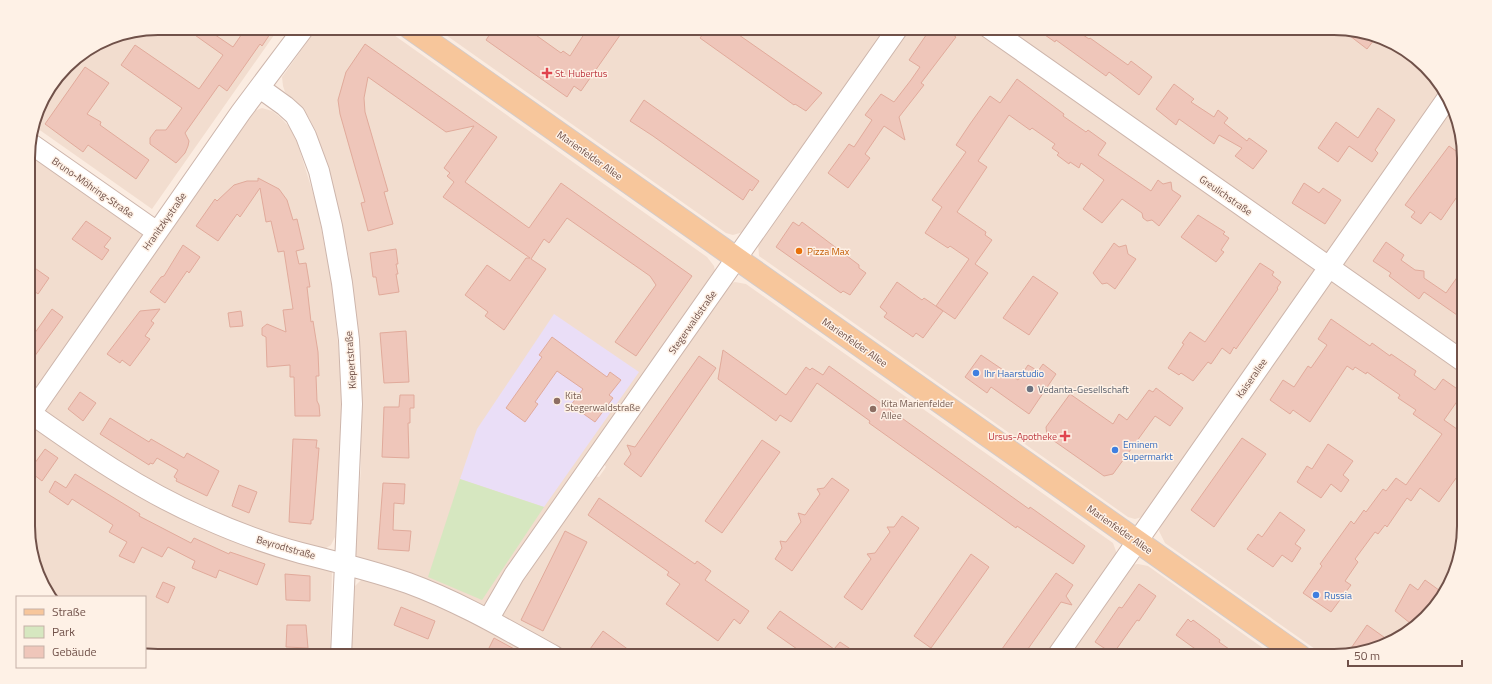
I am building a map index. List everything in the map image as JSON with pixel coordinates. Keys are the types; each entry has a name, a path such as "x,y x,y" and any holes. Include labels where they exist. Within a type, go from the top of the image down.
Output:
{"main road":[{"name":"Marienfelder Allee","path":"420,35 1290,649"}],"street":[{"name":"Hranitzkystraße","path":"35,405 157,232 299,35"},
{"name":"Stegerwaldstraße","path":"489,618 514,575 893,35"},
{"name":"Greulichstraße","path":"999,35 1457,357"},
{"name":"Kiepertstraße","path":"260,88 295,115 306,136 318,171 332,226 342,283 349,340 352,404 341,649"},
{"name":"Kaiserallee","path":"1062,649 1444,103"},
{"name":"Bruno-Möhring-Straße","path":"35,147 157,232"},
{"name":"Beyrodtstraße","path":"35,418 150,492 201,517 250,536 409,584 489,618 542,649"}],"shaded area":[{"path":"150,35 274,35 152,209 38,129 44,111 51,96 60,83 77,65 96,51 111,44 134,37"},
{"path":"312,35 394,35 707,257 714,266 715,271 486,607 355,557 361,467 361,382 355,304 348,253 333,187 315,130 301,106 285,92 282,77"},
{"path":"446,35 883,35 743,232 733,235 726,233"},
{"path":"902,35 986,35 1317,269 1147,514 1135,519 1128,517 759,256 758,243"},
{"path":"1011,35 1350,36 1381,44 1396,51 1409,60 1432,83 1441,95 1327,255"},
{"path":"262,108 272,111 280,117 294,132 317,206 333,290 340,365 342,417 335,537 331,545 323,550 264,534 175,498 45,416 42,409 251,112"},
{"path":"1448,112 1453,126 1457,158 1457,350 1341,264"},
{"path":"35,157 143,234 143,237 35,391"},
{"path":"1331,280 1457,367 1457,526 1453,558 1444,581 1427,607 1415,619 1389,636 1358,647 1342,649 1315,649 1165,543 1159,531 1160,525"},
{"path":"735,282 746,284 1113,543 1117,554 1054,649 555,649 502,617 501,610 594,476 599,477 606,467 603,462 728,284"},
{"name":"Kita Stegerwaldstraße","path":"554,314 639,372 544,507 460,479 477,429"},
{"path":"35,428 94,465 332,568 330,649 146,648 146,596 57,596 51,588 39,558 36,542"},
{"path":"1138,564 1148,566 1264,649 1071,649 1131,565"},
{"path":"362,579 410,592 528,649 351,649 354,587"}],"green space":[{"path":"460,479 544,507 482,600 428,577"}],"building":[{"path":"195,35 215,35 233,47 241,35 269,35 262,46 260,44 227,91 219,85 185,133 189,141 188,146 185,153 176,163 150,144 150,138 156,130 166,130 182,108 121,65 135,45 199,89 223,55"},
{"path":"489,35 536,35 561,53 563,51 570,56 584,35 620,35 581,91 574,86 567,97 486,40"},
{"path":"702,35 739,35 822,93 806,111 795,104 794,105 700,38"},
{"path":"926,35 953,35 956,37 921,83 924,85 899,117 905,140 884,126 865,154 870,158 848,188 828,173 849,144 854,147 872,120 865,115 881,94 894,102 911,80 920,67 909,60"},
{"path":"1045,35 1083,35 1089,39 1090,38 1128,65 1131,61 1152,77 1139,95 1109,72 1106,76 1056,40 1055,42"},
{"path":"1350,36 1373,41 1367,49"},
{"path":"365,44 497,137 465,182 529,228 561,183 692,276 636,356 615,342 656,285 650,276 567,218 549,243 544,239 531,259 546,269 504,330 485,316 488,312 465,295 487,265 510,281 526,258 530,258 443,197 454,182 447,176 450,173 444,168 474,126 446,132 368,77 364,98 365,112 388,191 384,192 393,224 368,231 361,203 365,202 340,114 338,100 346,72"},
{"path":"85,67 109,83 87,114 101,122 100,125 149,160 136,179 88,145 83,152 45,124"},
{"path":"1017,79 1064,114 1063,116 1086,132 1088,130 1106,143 1098,155 1151,191 1158,180 1163,184 1171,182 1172,190 1181,196 1159,226 1152,220 1147,221 1143,218 1142,213 1122,199 1102,223 1083,209 1104,180 1081,163 1079,168 1070,162 1069,164 1057,155 1059,153 1052,148 1055,144 1032,128 1030,130 1009,115 978,161 987,167 957,212 986,232 985,235 992,240 975,264 988,273 955,319 936,306 969,259 950,246 948,248 925,233 942,207 932,200 966,152 956,145 970,124 990,96 1000,103"},
{"path":"1174,84 1194,99 1191,102 1214,117 1218,110 1228,118 1224,123 1247,141 1249,138 1267,151 1253,169 1235,156 1242,148 1219,135 1214,144 1179,119 1176,125 1156,109"},
{"path":"644,100 759,181 752,191 750,189 743,200 630,121"},
{"path":"1378,108 1395,120 1375,150 1378,153 1372,162 1349,146 1338,162 1318,148 1336,122 1358,138"},
{"path":"1449,146 1457,151 1457,197 1441,220 1430,212 1421,224 1411,217 1415,212 1405,205"},
{"path":"258,178 279,189 287,200 293,220 297,219 304,249 296,251 299,264 306,263 310,287 307,287 311,322 313,321 318,352 319,376 316,376 317,401 320,416 295,416 294,377 290,377 290,365 267,367 266,337 262,335 262,328 267,324 286,332 283,310 293,309 284,251 278,252 271,221 266,222 260,188 240,217 237,214 218,241 196,226 215,199 217,201 234,185 247,181 258,181"},
{"path":"1304,183 1319,193 1323,188 1341,200 1325,224 1292,203"},
{"path":"1198,215 1225,232 1223,234 1229,238 1221,250 1224,252 1216,262 1181,237"},
{"path":"86,221 111,238 104,247 109,250 102,260 72,239"},
{"path":"793,222 799,226 802,222 859,265 859,268 866,273 850,295 843,291 841,293 776,247"},
{"path":"1386,242 1404,255 1401,260 1415,270 1424,271 1424,278 1446,293 1457,277 1457,315 1424,292 1419,299 1389,276 1391,273 1373,261"},
{"path":"1114,243 1119,247 1126,245 1128,254 1136,259 1115,289 1107,283 1102,284 1093,273"},
{"path":"183,245 200,257 189,273 187,271 165,303 150,292 161,277 164,276"},
{"path":"396,249 398,274 396,274 399,292 379,295 376,277 373,277 370,253"},
{"path":"1260,263 1274,272 1272,275 1281,282 1277,288 1278,289 1236,349 1234,347 1230,354 1222,348 1211,364 1208,362 1193,381 1181,373 1179,375 1168,368 1190,332 1205,342"},
{"path":"35,268 49,278 38,294 35,292"},
{"path":"1033,276 1058,293 1029,335 1003,318"},
{"path":"897,282 922,300 924,298 943,311 923,338 916,333 913,337 884,317 887,313 880,307"},
{"path":"52,309 63,317 35,356 35,333"},
{"path":"160,309 151,321 154,323 145,336 150,339 130,366 122,360 120,363 107,354 140,311"},
{"path":"241,311 243,326 230,327 228,313"},
{"path":"1331,319 1370,346 1372,343 1390,356 1391,354 1416,371 1414,375 1435,390 1443,379 1457,389 1457,402 1444,420 1457,429 1457,477 1439,502 1420,488 1411,501 1407,498 1387,527 1385,525 1378,534 1375,532 1355,559 1358,562 1345,581 1351,585 1331,612 1303,593 1322,566 1320,564 1351,521 1354,524 1364,510 1366,512 1383,489 1386,491 1396,478 1406,485 1442,434 1413,414 1416,410 1398,398 1400,395 1367,372 1366,374 1355,367 1353,370 1347,366 1310,422 1293,410 1290,414 1270,400 1283,380 1294,387 1308,366 1311,368 1327,345 1318,339"},
{"path":"406,331 409,382 384,383 380,333"},
{"path":"552,337 607,377 610,372 621,380 609,395 613,398 595,422 571,405 583,389 557,371 535,402 538,404 525,422 506,408 542,357 539,355"},
{"path":"723,350 786,395 806,367 810,370 812,368 823,375 829,366 1029,509 1030,507 1085,546 1073,564 1017,526 1016,528 869,423 870,421 817,383 791,422 780,415 776,421 718,379"},
{"path":"981,355 1018,380 1028,365 1038,371 1043,364 1056,374 1029,414 991,387 987,393 965,377"},
{"path":"699,356 716,368 641,477 624,464 631,454 627,445 635,447"},
{"path":"1156,388 1183,408 1170,426 1155,416 1113,474 1104,476 1047,436 1046,427 1070,394 1113,424 1119,414 1127,420 1149,390 1153,392"},
{"path":"80,392 96,403 83,421 68,409"},
{"path":"400,395 414,395 414,408 410,408 410,423 408,423 409,458 382,457 384,407 399,407"},
{"path":"110,418 149,442 151,439 184,458 187,453 219,471 207,496 176,481 177,479 174,477 178,470 157,458 153,464 150,463 149,465 100,434"},
{"path":"1242,438 1266,454 1214,527 1191,510"},
{"path":"293,439 317,440 316,448 319,448 313,520 311,520 311,524 289,522"},
{"path":"762,440 780,452 722,533 705,521"},
{"path":"1328,444 1353,461 1343,475 1349,480 1341,492 1331,484 1321,498 1297,482 1307,466 1312,469"},
{"path":"45,449 58,458 42,481 35,476 35,463"},
{"path":"75,474 137,512 140,514 139,516 191,543 194,538 229,554 230,552 265,564 257,585 219,570 216,578 192,568 195,561 168,547 162,557 142,547 134,563 119,556 127,542 109,532 113,525 72,499 68,505 49,492 55,481 66,488"},
{"path":"832,478 849,490 792,571 775,559 782,548 780,541 786,542 801,522 798,513 805,515 820,494 817,489 824,488"},
{"path":"383,483 405,484 404,504 394,503 393,530 411,531 409,551 378,549"},
{"path":"239,485 257,492 249,513 232,506"},
{"path":"599,498 695,564 697,561 711,571 705,580 749,611 740,624 734,619 718,641 666,604 680,584 667,575 669,572 588,515"},
{"path":"1280,512 1305,530 1295,544 1301,548 1292,562 1282,555 1273,567 1247,549 1258,534 1262,537"},
{"path":"902,516 919,528 862,610 844,597 871,559 867,554 875,553 890,532 887,527 894,527"},
{"path":"565,531 587,542 543,631 521,620"},
{"path":"971,554 989,567 931,648 914,636"},
{"path":"1056,573 1073,585 1066,596 1072,605 1061,602 1028,649 1002,649"},
{"path":"285,574 310,576 310,601 286,600"},
{"path":"1425,580 1439,590 1427,607 1410,623 1395,611 1410,584 1418,590"},
{"path":"163,582 175,587 168,603 156,597"},
{"path":"1139,584 1156,596 1139,621 1137,620 1117,649 1106,649 1095,642 1119,607 1122,608"},
{"path":"401,607 435,621 428,639 394,625"},
{"path":"780,611 834,649 797,649 767,628"},
{"path":"1188,619 1191,622 1193,620 1220,640 1219,642 1229,649 1195,649 1176,635"},
{"path":"287,625 306,625 308,648 286,647"},
{"path":"1367,625 1385,638 1358,647 1351,648"},
{"path":"603,631 627,649 590,649"},
{"path":"494,638 514,649 488,649"},
{"path":"840,642 850,649 834,649"}],"place":[{"name":"St. Hubertus","path":"547,73"},
{"name":"Pizza Max","path":"799,251"},
{"name":"Ihr Haarstudio","path":"976,373"},
{"name":"Vedanta-Gesellschaft","path":"1030,389"},
{"name":"Kita Stegerwaldstraße","path":"557,401"},
{"name":"Kita Marienfelder Allee","path":"873,409"},
{"name":"Ursus-Apotheke","path":"1065,436"},
{"name":"Eminem Supermarkt","path":"1115,450"},
{"name":"Russia","path":"1316,595"}]}
